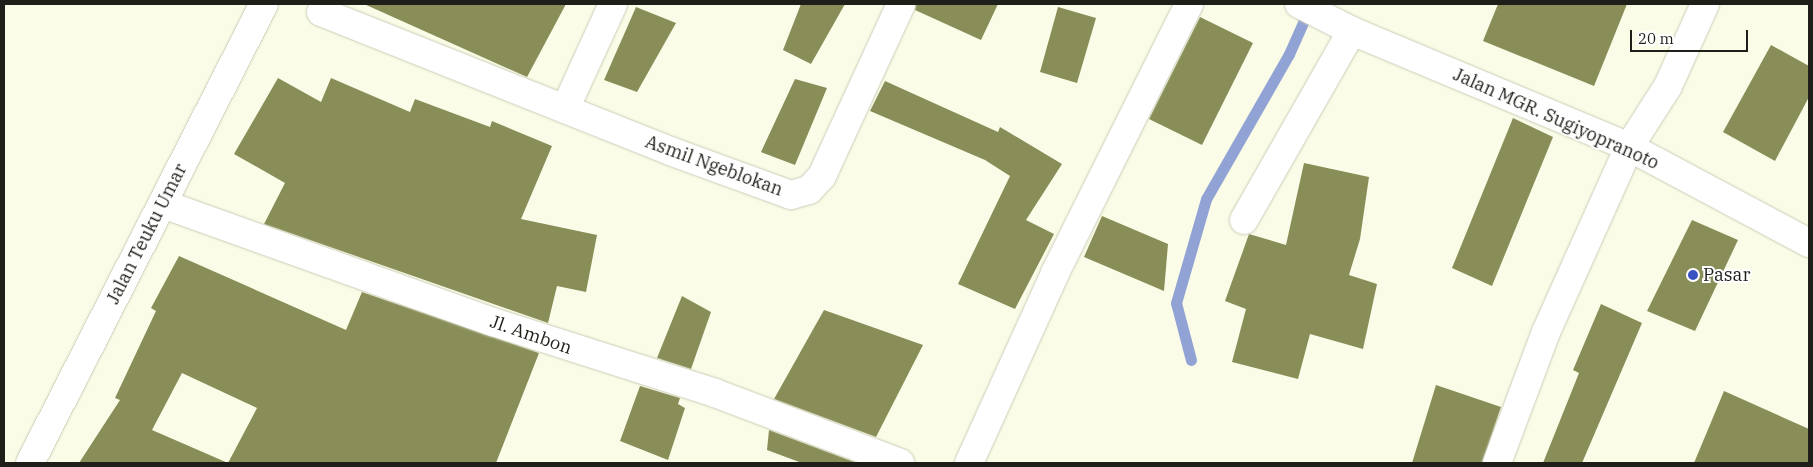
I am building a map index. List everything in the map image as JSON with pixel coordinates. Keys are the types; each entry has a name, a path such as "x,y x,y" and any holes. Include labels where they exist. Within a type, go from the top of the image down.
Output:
{"street":[{"name":"Jalan Teuku Umar","path":"30,463 264,4"},
{"path":"565,109 613,4"},
{"name":"Asmil Ngeblokan","path":"322,12 779,192 800,194 822,176 901,4"},
{"path":"969,463 1014,368 1033,319 1190,4"},
{"path":"1497,463 1546,332 1628,146 1668,86 1705,4"},
{"name":"Jalan MGR. Sugiyopranoto","path":"1308,9 1352,31 1628,146 1809,243"},
{"path":"1244,220 1352,31"},
{"name":"Jl. Ambon","path":"163,204 493,322 715,393 900,463"}],"building":[{"path":"364,4 566,4 527,77"},
{"path":"801,4 845,4 811,64 783,50"},
{"path":"916,4 998,4 981,40 915,10"},
{"path":"1498,4 1627,4 1594,86 1483,41"},
{"path":"636,7 676,23 637,92 604,80"},
{"path":"1058,7 1096,18 1077,83 1040,72"},
{"path":"1200,17 1253,43 1202,145 1149,119"},
{"path":"1771,45 1809,66 1809,97 1775,161 1723,132"},
{"path":"278,78 321,102 331,78 410,112 415,99 490,127 492,121 552,146 521,219 597,235 586,292 557,286 548,323 264,224 285,183 234,154"},
{"path":"795,79 827,88 795,165 761,152"},
{"path":"885,81 998,132 1000,127 1062,164 1026,220 1054,234 1015,309 958,284 1010,176 985,160 870,111"},
{"path":"1513,118 1553,137 1492,286 1452,268"},
{"path":"1304,163 1369,177 1360,239 1349,275 1377,284 1363,349 1310,334 1298,379 1232,362 1246,309 1225,301 1249,234 1286,245"},
{"path":"1102,216 1168,244 1164,291 1084,257"},
{"name":"Pasar","path":"1692,220 1738,240 1695,331 1647,311"},
{"path":"179,256 346,330 362,292 539,353 496,463 228,463 79,463 120,400 115,398 156,311 151,308","holes":["182,373 257,408 228,463 152,430"]},
{"path":"682,296 711,312 691,369 657,358"},
{"path":"1601,304 1642,323 1582,463 1543,463 1579,373 1573,370"},
{"path":"824,310 923,345 876,437 774,399"},
{"path":"1436,385 1501,407 1482,463 1412,463"},
{"path":"640,386 680,398 678,404 685,408 668,460 620,441"},
{"path":"1724,391 1809,429 1809,463 1694,463"},
{"path":"769,430 857,463 802,463 767,450"}],"waterway":[{"path":"1191,360 1176,303 1206,199 1289,54 1309,9"}],"place":[{"name":"Pasar","path":"1693,275"}]}
